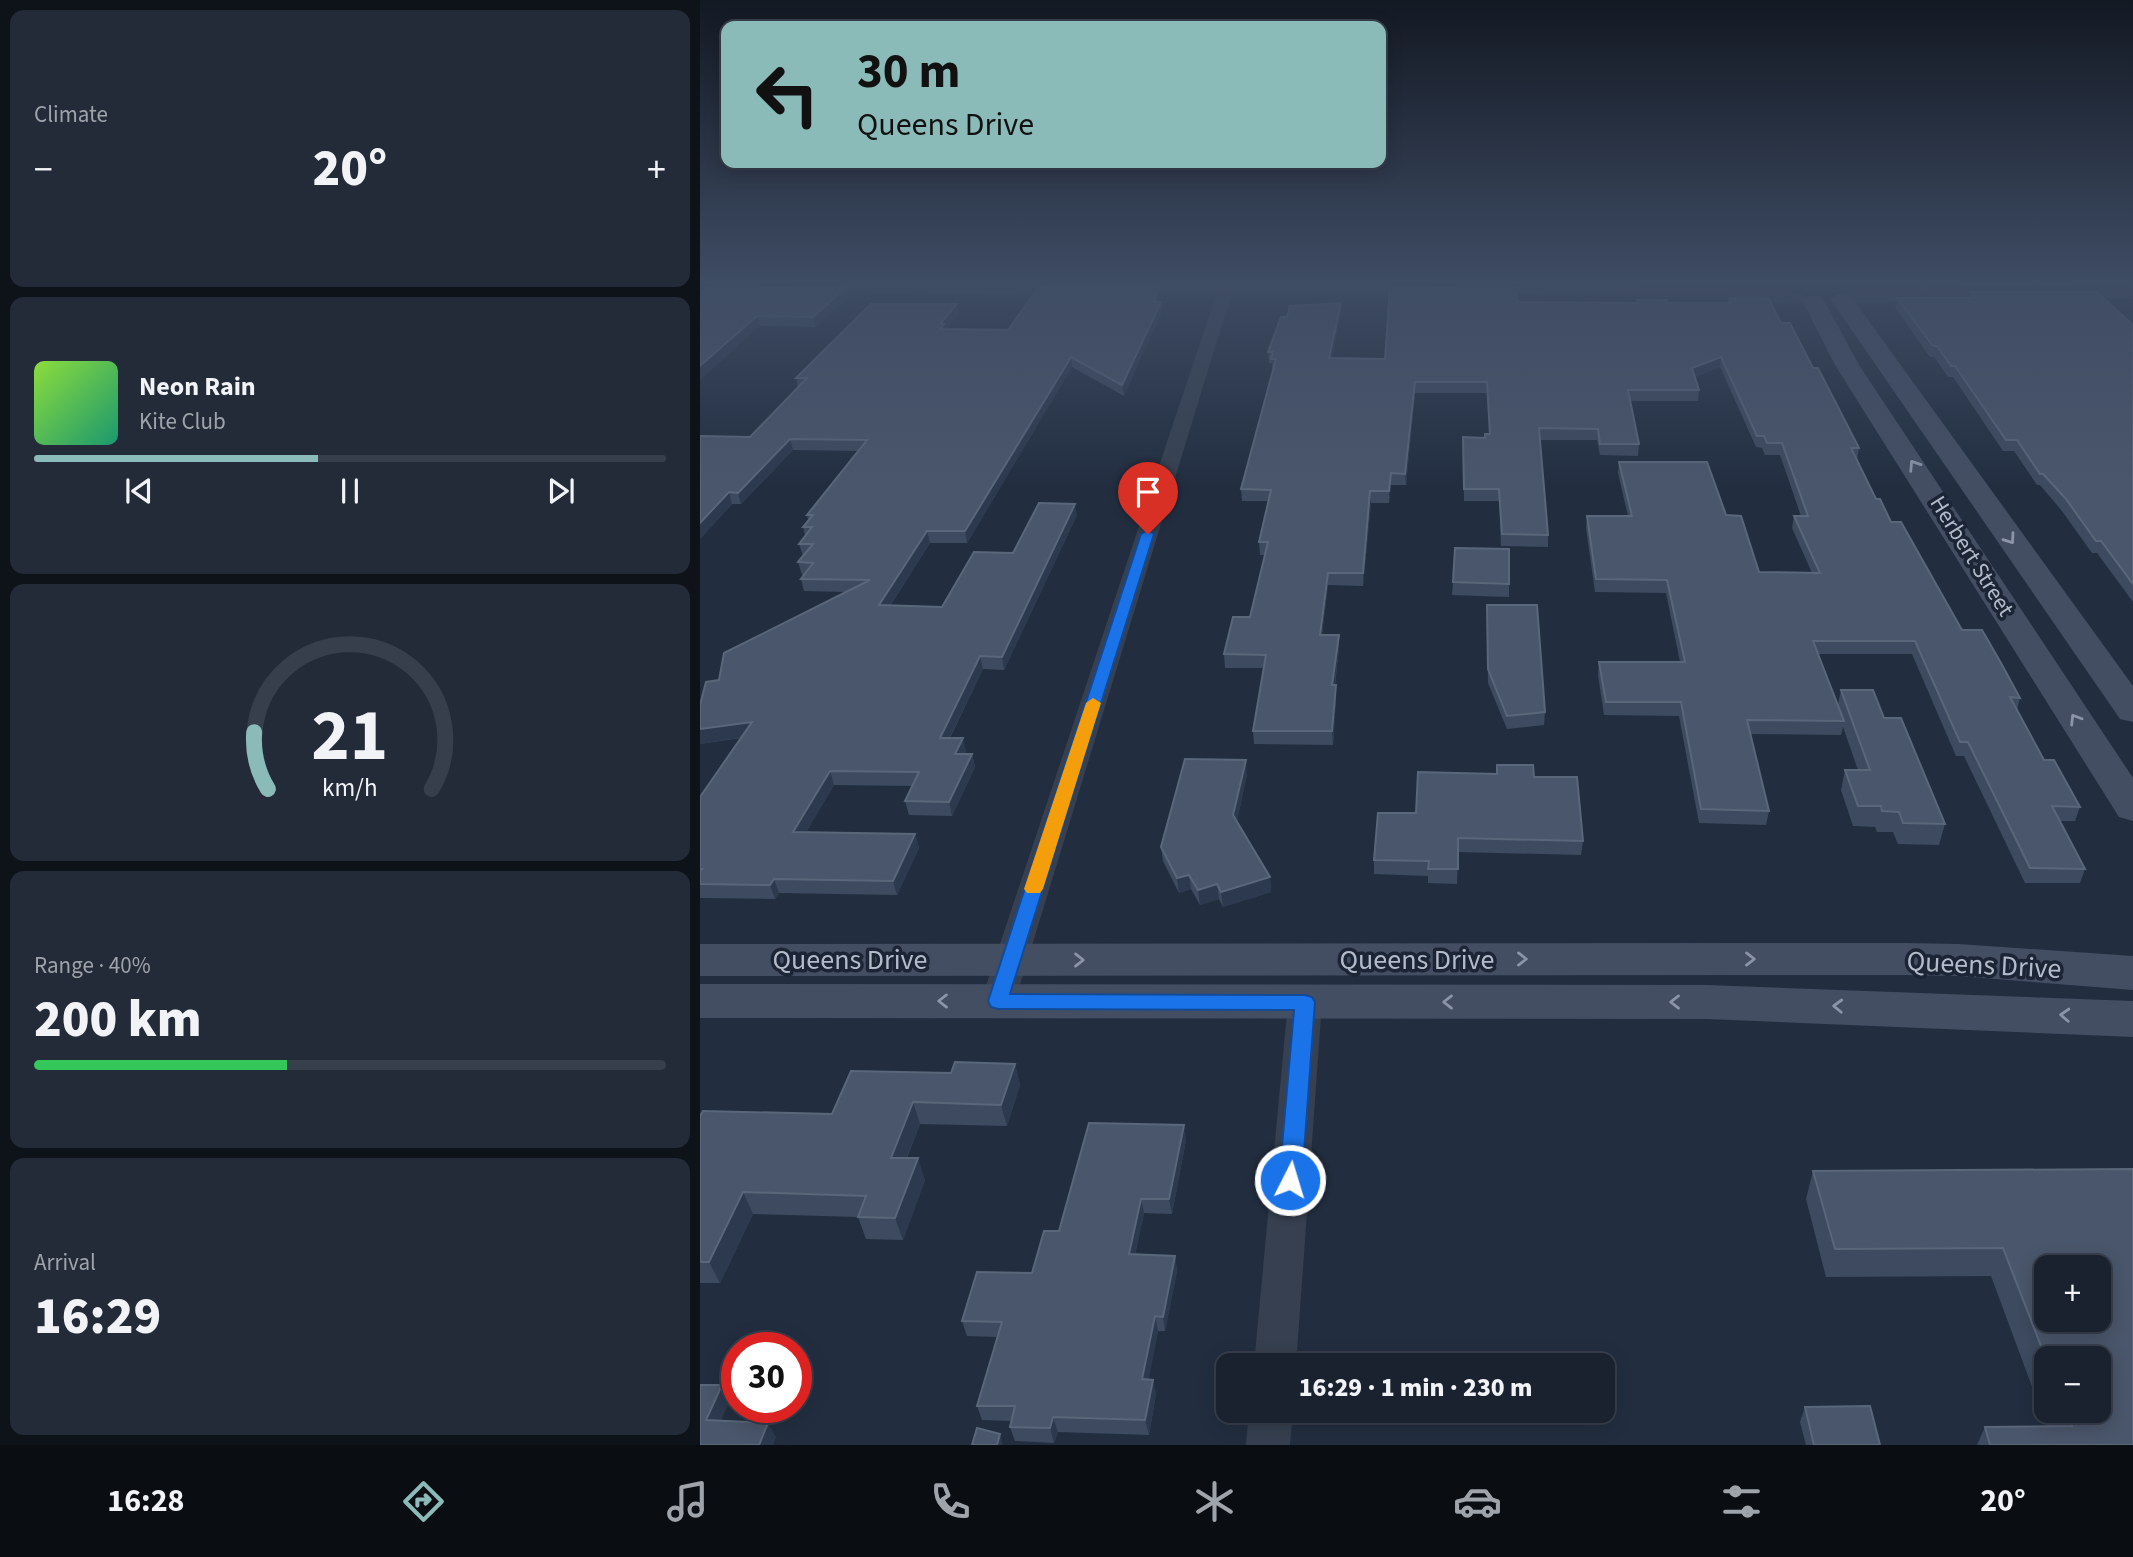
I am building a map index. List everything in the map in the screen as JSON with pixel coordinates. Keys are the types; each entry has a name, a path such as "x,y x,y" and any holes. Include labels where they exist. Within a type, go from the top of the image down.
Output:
{"street":[{"path":"1004,980 1205,350"},
{"name":"Herbert Street","path":"1841,350 1847,365 2133,808"},
{"name":"Herbert Street","path":"1865,350 1988,507 2133,711"},
{"path":"1941,507 1988,507"},
{"name":"Queens Drive","path":"700,1001 1004,980 1905,959 1958,960 2133,973"},
{"name":"Queens Drive","path":"700,960 1305,1002 1718,1002 2133,1019"},
{"path":"1276,1353 1305,1002"},
{"path":"1268,1445 1270,1423"}],"building":[{"path":"700,350 718,350 700,366"},
{"path":"824,350 1138,350 1122,385 1071,357 965,531 927,531 879,605 942,607 974,552 1013,553 1039,503 1075,504 1002,657 980,656 940,738 963,738 955,754 972,754 949,802 905,801 919,772 830,771 793,832 915,834 893,881 774,879 770,885 700,884 700,797 752,722 700,729 700,705 706,682 719,680 724,653 870,580 801,579 813,563 798,562 813,544 799,544 812,527 803,527 813,515 807,515 867,440 790,439 738,493 729,492 700,523 700,436 750,437 807,378 796,378"},
{"path":"1331,350 1329,358 1385,359 1386,350 1804,350 1813,368 1818,368 1859,448 1851,448 1876,499 1880,499 1891,522 1901,522 1962,630 1982,630 2020,698 2010,697 2044,760 2054,760 2080,807 2052,806 2085,869 2030,868 1968,742 1960,742 1915,641 1813,641 1844,721 1747,720 1769,811 1701,809 1681,702 1606,702 1599,662 1685,662 1667,580 1596,579 1587,516 1632,516 1619,462 1707,462 1726,515 1741,516 1759,572 1820,573 1794,516 1808,516 1782,443 1767,443 1764,436 1757,436 1721,357 1692,368 1699,390 1628,390 1639,444 1600,444 1598,429 1539,428 1548,535 1502,534 1499,489 1464,489 1463,437 1485,438 1485,434 1490,434 1487,382 1415,382 1405,474 1391,473 1389,491 1370,491 1363,573 1328,573 1320,635 1339,635 1332,685 1336,685 1332,731 1253,731 1266,655 1224,654 1233,617 1250,617 1268,542 1259,542 1271,490 1241,489 1276,359 1271,359 1273,352 1268,352"},
{"path":"1940,350 2133,350 2133,584 2101,541 2096,541 2066,499 2040,474 2017,440 2006,440 1955,366 1951,366"},
{"path":"1455,548 1509,549 1509,584 1453,582"},
{"path":"1487,605 1537,605 1545,712 1507,716 1488,669"},
{"path":"1841,690 1873,690 1884,718 1901,718 1945,824 1903,823 1899,812 1882,811 1881,806 1858,806 1845,770 1870,770"},
{"path":"1185,759 1246,760 1233,815 1270,877 1221,892 1217,884 1198,890 1189,875 1177,878 1161,847"},
{"path":"1497,765 1533,765 1534,777 1577,777 1583,841 1458,838 1458,869 1428,869 1429,861 1374,860 1378,813 1416,813 1418,772 1497,774"},
{"path":"955,1062 1015,1064 1001,1105 913,1102 891,1158 918,1158 895,1218 858,1217 866,1196 743,1192 709,1262 700,1262 700,1116 703,1111 832,1114 851,1071 951,1073"},
{"path":"1089,1123 1184,1125 1169,1199 1141,1199 1129,1254 1175,1256 1163,1317 1155,1316 1142,1379 1153,1380 1145,1420 1053,1417 1050,1428 1010,1427 1015,1406 977,1406 1002,1322 962,1321 977,1272 1032,1273 1044,1231 1059,1231"},
{"path":"2133,1169 2133,1445 1990,1445 1985,1427 2111,1423 2111,1346 2041,1346 2036,1332 2111,1332 2111,1255 2034,1255 2034,1328 2003,1248 1835,1249 1813,1171"},
{"path":"700,1385 721,1385 706,1420 721,1421 721,1423 768,1423 759,1445 700,1445"},
{"path":"1870,1406 1880,1445 1814,1445 1805,1407"},
{"path":"977,1428 1000,1434 997,1445 972,1445"}],"slow traffic":[{"path":"1034,889 1093,703"}],"route":[{"path":"1148,534 998,1001 1305,1002 1290,1180"}]}
